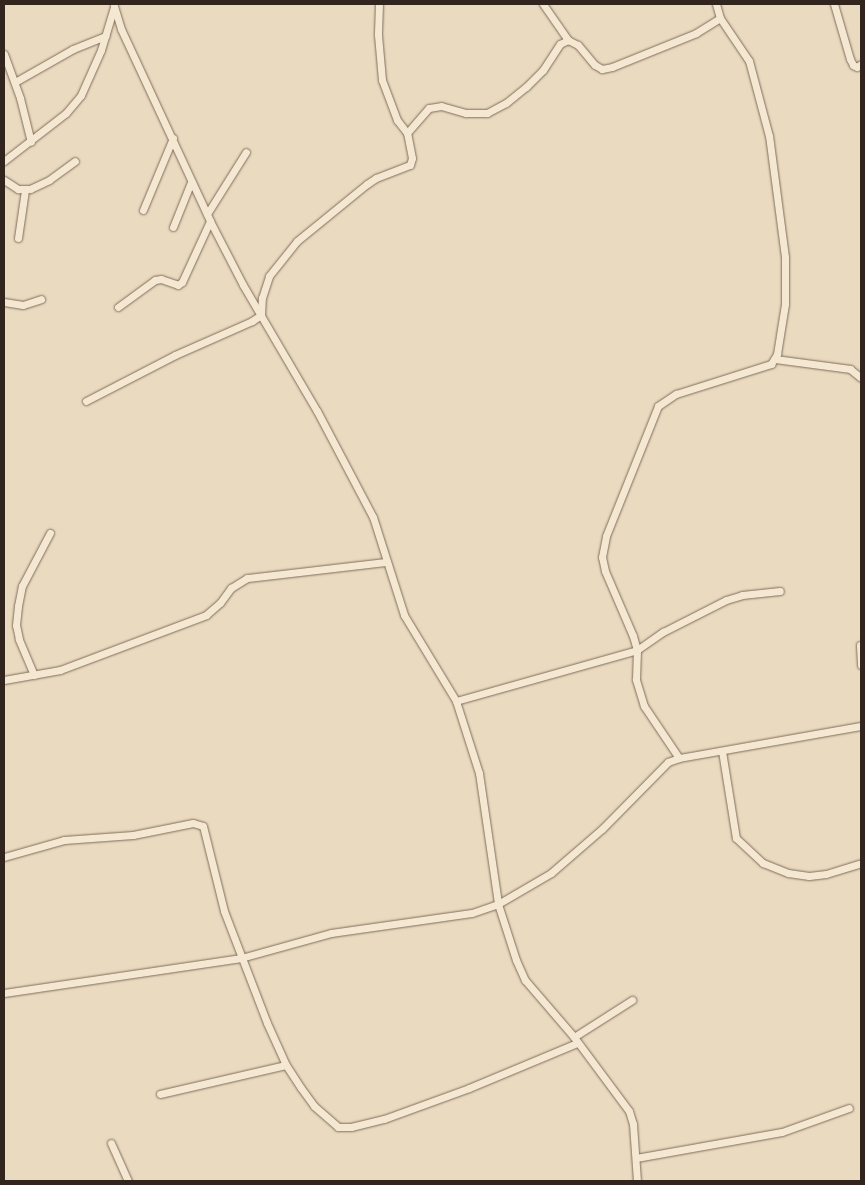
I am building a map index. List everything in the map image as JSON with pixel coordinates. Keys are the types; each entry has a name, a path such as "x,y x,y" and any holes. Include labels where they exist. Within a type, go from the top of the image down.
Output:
{"street":[{"path":"261,315 262,298 269,276 297,241 367,184 376,178 410,165 412,158 408,133 397,120 382,80 378,35 379,4"},
{"path":"544,4 568,40 578,45 596,66 602,69 612,67 696,33 720,18"},
{"path":"716,4 720,18 740,44 749,62 769,136 785,257 785,304 775,360"},
{"path":"834,4 850,59 853,65 857,67 861,64"},
{"path":"4,161 31,142 66,113 81,95 92,74 106,36 114,5"},
{"path":"114,5 121,29 173,138 208,218 261,315 317,411 373,517 404,615 456,701 479,773 498,904 506,932 525,980 575,1040 629,1111 633,1124 637,1181"},
{"path":"15,82 73,49 106,36"},
{"path":"408,133 429,108 442,106 477,114 487,112 506,103 526,87 542,70 560,44 568,40"},
{"path":"4,54 6,66 15,82 31,142"},
{"path":"144,210 173,138"},
{"path":"118,307 155,280 161,279 178,285 182,282 208,218 246,152"},
{"path":"4,180 13,186 25,190 49,180 75,161"},
{"path":"174,227 191,182"},
{"path":"18,238 25,190"},
{"path":"4,302 23,304 41,299"},
{"path":"86,401 175,355 252,321 261,315"},
{"path":"679,758 644,706 636,679 637,650 633,636 605,571 602,552 655,413 665,400 676,394 759,369 775,360 850,369 861,378"},
{"path":"34,675 19,639 16,625 18,606 22,586 50,533"},
{"path":"4,680 60,670 206,615 220,603 231,588 247,578 303,570 386,562"},
{"path":"456,701 637,650 663,632 726,600 742,595 780,592"},
{"path":"860,645 861,665"},
{"path":"4,993 241,958 331,934 472,913 498,904 551,873 602,830 662,765 679,758 861,726"},
{"path":"722,751 736,838 763,863 788,873 809,876 826,874 861,863"},
{"path":"4,856 64,840 133,835 193,823 200,824 204,828 207,838 224,911 241,958 286,1064 314,1106 338,1127 351,1127 384,1119 460,1092 575,1040 632,1000"},
{"path":"160,1094 286,1064"},
{"path":"636,1158 782,1132 849,1108"},
{"path":"111,1143 128,1181"}]}
